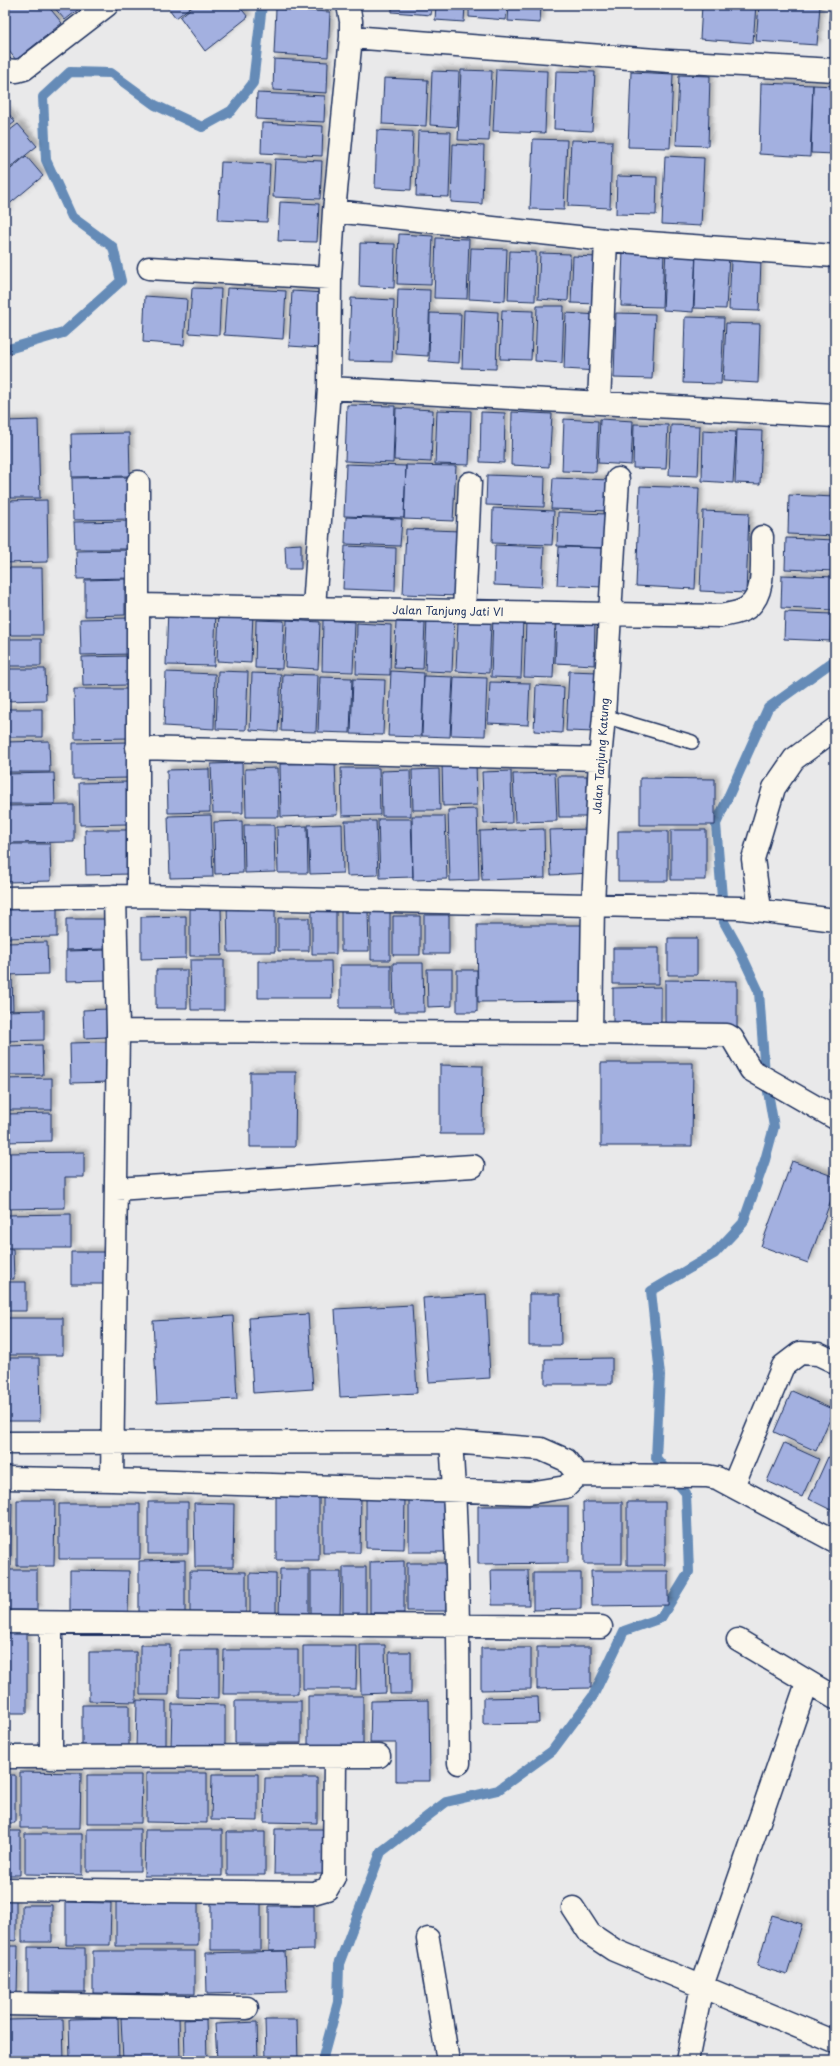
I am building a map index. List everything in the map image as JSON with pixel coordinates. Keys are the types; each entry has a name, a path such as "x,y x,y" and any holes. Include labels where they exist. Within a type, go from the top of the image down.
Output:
{"street":[{"path":"5,70 17,71 24,69 107,5"},
{"path":"314,608 329,388 330,278 334,211 352,21 348,5"},
{"path":"351,37 669,61 835,70"},
{"path":"334,211 606,240 835,256"},
{"path":"599,403 606,240"},
{"path":"149,268 330,278"},
{"path":"329,388 835,416"},
{"name":"Jalan Tanjung Katung","path":"591,1033 593,904 600,759 604,716 618,480"},
{"path":"138,482 138,896"},
{"path":"464,611 470,483"},
{"name":"Jalan Tanjung Jati VI","path":"139,605 721,616 747,608 754,601 759,590 762,537"},
{"path":"750,909 753,859 774,788 794,759 835,729"},
{"path":"137,748 600,759"},
{"path":"112,1480 118,1031 115,896"},
{"path":"5,898 138,896 593,904 750,909 835,920"},
{"path":"118,1031 727,1035 732,1038 750,1070 835,1118"},
{"path":"116,1189 473,1166"},
{"path":"733,1486 783,1366 800,1353 818,1354 835,1362"},
{"path":"451,1442 455,1489 459,1763"},
{"path":"5,1443 112,1444 451,1442 541,1449 566,1460 578,1475"},
{"path":"5,1478 455,1489 529,1493 566,1487 578,1475 645,1477 707,1476 733,1486 835,1541"},
{"path":"5,1622 601,1626"},
{"path":"51,1623 51,1758"},
{"path":"738,1640 835,1698"},
{"path":"687,2061 702,1986 808,1683"},
{"path":"5,1757 379,1756"},
{"path":"5,1889 313,1893 327,1889 334,1877 335,1757"},
{"path":"573,1908 590,1934 614,1950 835,2042"},
{"path":"428,1939 448,2061"},
{"path":"5,2004 247,2008"}],"lane":[{"path":"604,716 692,742"}],"building":[{"path":"11,5 47,5 62,23 16,60 5,46 5,10"},
{"path":"52,5 84,5 65,20"},
{"path":"166,5 193,5 176,18"},
{"path":"195,5 238,5 248,17 205,51 180,17"},
{"path":"392,5 432,5 431,15 392,12"},
{"path":"436,5 465,5 464,22 435,20"},
{"path":"469,5 507,5 506,20 469,17"},
{"path":"509,5 541,5 540,23 508,21"},
{"path":"702,5 756,5 753,43 700,39"},
{"path":"759,5 820,5 817,45 756,41"},
{"path":"830,5 835,5 835,22 829,21"},
{"path":"276,9 330,12 328,57 274,54"},
{"path":"274,59 328,62 327,93 273,90"},
{"path":"496,69 547,71 545,133 493,131"},
{"path":"461,70 492,71 489,141 458,140"},
{"path":"432,71 459,72 457,127 430,125"},
{"path":"556,71 595,72 592,131 554,129"},
{"path":"631,72 673,74 670,148 628,147"},
{"path":"679,75 710,76 708,146 676,145"},
{"path":"384,78 428,80 426,126 382,124"},
{"path":"761,83 813,85 810,157 759,154"},
{"path":"813,85 835,86 835,154 811,153"},
{"path":"257,93 325,96 324,122 256,119"},
{"path":"5,109 15,122 5,130"},
{"path":"262,123 323,126 322,156 261,153"},
{"path":"18,124 37,146 5,172 5,134"},
{"path":"377,130 413,132 411,190 375,188"},
{"path":"418,131 451,132 449,197 416,196"},
{"path":"533,139 567,140 564,210 530,209"},
{"path":"571,140 612,141 610,208 568,206"},
{"path":"453,144 484,146 482,204 451,202"},
{"path":"26,156 43,176 7,206 5,203 5,174"},
{"path":"665,156 704,158 701,226 662,224"},
{"path":"275,159 322,161 320,199 273,197"},
{"path":"221,162 270,164 267,222 218,220"},
{"path":"617,176 657,177 656,215 616,214"},
{"path":"280,202 319,204 317,242 278,241"},
{"path":"5,205 9,210 5,213"},
{"path":"399,234 433,236 431,285 397,284"},
{"path":"436,238 469,239 467,299 434,298"},
{"path":"360,243 395,244 394,288 359,286"},
{"path":"471,248 507,249 505,301 469,299"},
{"path":"623,250 664,251 662,307 621,306"},
{"path":"666,250 696,251 693,312 663,310"},
{"path":"510,251 536,252 535,301 508,300"},
{"path":"540,253 570,254 568,301 538,299"},
{"path":"696,254 729,256 726,309 694,308"},
{"path":"573,256 598,257 597,304 571,303"},
{"path":"731,260 761,261 759,311 729,310"},
{"path":"192,288 221,289 219,335 189,333"},
{"path":"227,288 286,291 283,339 224,335"},
{"path":"398,289 430,290 428,356 396,354"},
{"path":"292,291 324,293 321,348 289,346"},
{"path":"145,296 187,299 184,345 143,342"},
{"path":"351,298 394,300 392,362 348,361"},
{"path":"537,306 564,306 562,363 535,361"},
{"path":"464,310 498,312 496,369 462,368"},
{"path":"502,310 533,311 531,360 500,359"},
{"path":"430,313 461,314 459,363 429,361"},
{"path":"566,313 599,315 597,371 564,369"},
{"path":"616,313 655,314 652,379 614,378"},
{"path":"685,317 724,318 721,384 683,383"},
{"path":"726,323 760,324 758,383 723,381"},
{"path":"347,405 395,406 393,463 345,461"},
{"path":"396,408 433,410 431,462 394,460"},
{"path":"437,410 471,411 469,465 435,464"},
{"path":"481,412 505,413 504,463 480,462"},
{"path":"512,412 552,414 549,467 511,465"},
{"path":"564,419 598,421 596,472 562,471"},
{"path":"600,419 633,421 631,465 598,463"},
{"path":"38,420 40,498 5,498 5,421"},
{"path":"634,424 668,425 666,469 633,468"},
{"path":"671,425 700,426 698,476 669,475"},
{"path":"703,430 736,432 733,483 702,481"},
{"path":"737,430 762,431 760,484 735,483"},
{"path":"129,433 130,476 72,477 71,434"},
{"path":"346,464 406,466 404,518 344,516"},
{"path":"406,465 456,466 453,521 404,519"},
{"path":"487,475 545,477 544,507 486,505"},
{"path":"130,477 131,519 73,520 72,478"},
{"path":"553,478 611,480 610,511 551,509"},
{"path":"640,486 699,488 695,589 636,586"},
{"path":"789,495 835,497 835,536 788,534"},
{"path":"47,500 48,562 5,563 5,501"},
{"path":"493,508 554,511 552,545 492,543"},
{"path":"703,511 749,513 746,593 700,591"},
{"path":"558,512 606,514 604,548 557,546"},
{"path":"346,517 402,519 400,546 345,544"},
{"path":"130,521 131,549 75,549 74,522"},
{"path":"406,529 460,531 458,596 403,594"},
{"path":"786,538 835,540 835,571 785,569"},
{"path":"301,544 301,569 286,569 285,545"},
{"path":"495,545 544,547 542,587 494,585"},
{"path":"345,546 396,548 395,591 343,589"},
{"path":"559,547 604,548 603,587 557,585"},
{"path":"131,550 131,578 77,579 76,551"},
{"path":"5,568 42,568 43,635 5,635"},
{"path":"782,575 835,577 835,610 781,608"},
{"path":"125,579 125,615 85,616 85,580"},
{"path":"168,608 216,610 214,666 166,665"},
{"path":"219,611 253,613 251,663 217,661"},
{"path":"785,612 831,614 830,641 784,639"},
{"path":"493,616 523,618 521,678 491,677"},
{"path":"131,618 132,654 81,655 80,619"},
{"path":"427,618 454,619 452,672 425,671"},
{"path":"256,620 284,621 282,669 255,668"},
{"path":"287,620 320,622 318,669 285,667"},
{"path":"323,620 355,622 353,672 322,671"},
{"path":"458,621 491,623 489,673 456,671"},
{"path":"526,621 555,622 553,678 524,677"},
{"path":"557,621 595,622 594,665 555,663"},
{"path":"396,622 425,623 423,669 394,668"},
{"path":"357,623 391,625 390,675 356,674"},
{"path":"5,639 41,639 41,666 5,666"},
{"path":"128,656 128,685 83,686 82,657"},
{"path":"5,669 45,669 46,700 5,701"},
{"path":"218,671 248,672 246,730 216,729"},
{"path":"391,671 424,673 421,737 388,736"},
{"path":"569,671 598,672 596,732 566,731"},
{"path":"166,672 215,674 214,729 164,726"},
{"path":"252,673 281,674 278,732 250,730"},
{"path":"283,674 318,675 316,732 281,731"},
{"path":"424,676 453,677 450,737 422,736"},
{"path":"320,677 352,678 350,733 318,732"},
{"path":"454,677 487,678 485,736 451,735"},
{"path":"353,679 385,680 383,735 351,734"},
{"path":"490,682 530,683 528,725 488,723"},
{"path":"536,685 564,687 562,733 534,731"},
{"path":"74,689 130,689 130,738 75,739"},
{"path":"5,709 42,709 42,737 5,737"},
{"path":"49,741 50,772 5,772 5,742"},
{"path":"130,742 130,778 73,779 73,743"},
{"path":"476,762 477,805 443,806 442,763"},
{"path":"242,763 243,813 213,813 211,764"},
{"path":"335,763 337,815 281,817 280,764"},
{"path":"278,768 279,817 246,817 245,769"},
{"path":"341,768 379,768 380,815 342,816"},
{"path":"209,769 210,812 168,813 167,770"},
{"path":"439,769 440,810 413,810 412,770"},
{"path":"410,770 411,816 382,816 381,771"},
{"path":"511,771 512,823 484,824 482,772"},
{"path":"54,773 55,804 5,804 5,774"},
{"path":"555,773 557,821 515,822 513,774"},
{"path":"558,776 587,776 588,817 559,817"},
{"path":"640,778 715,779 715,825 640,825"},
{"path":"128,782 128,824 80,825 79,783"},
{"path":"74,805 74,842 5,843 5,806"},
{"path":"477,809 479,880 450,881 448,810"},
{"path":"211,815 213,877 170,878 168,816"},
{"path":"412,816 445,816 447,879 413,880"},
{"path":"378,819 411,819 413,877 380,878"},
{"path":"242,821 243,873 215,874 214,822"},
{"path":"345,821 376,821 378,875 347,876"},
{"path":"342,824 343,873 310,874 308,825"},
{"path":"244,825 274,825 275,872 245,873"},
{"path":"307,826 308,873 278,873 277,827"},
{"path":"544,829 545,878 482,880 480,831"},
{"path":"591,829 592,873 551,875 549,830"},
{"path":"85,830 129,830 130,874 86,875"},
{"path":"671,830 706,830 706,880 671,880"},
{"path":"618,831 668,831 668,881 618,881"},
{"path":"5,844 50,844 51,881 5,882"},
{"path":"57,903 57,937 5,938 5,904"},
{"path":"227,905 275,905 275,952 228,952"},
{"path":"190,907 221,907 222,956 190,956"},
{"path":"336,910 336,954 312,954 312,911"},
{"path":"341,911 368,911 369,951 341,951"},
{"path":"371,911 390,911 390,960 371,960"},
{"path":"424,915 449,915 449,954 424,954"},
{"path":"186,916 186,958 141,959 141,917"},
{"path":"393,916 420,916 420,955 393,955"},
{"path":"278,918 309,918 309,951 278,951"},
{"path":"66,919 106,919 107,949 66,950"},
{"path":"477,925 587,925 588,1001 478,1002"},
{"path":"668,938 697,938 697,975 668,975"},
{"path":"47,942 48,974 5,975 5,943"},
{"path":"613,948 659,948 659,984 613,984"},
{"path":"108,950 108,980 66,981 66,951"},
{"path":"190,960 224,960 224,1010 191,1010"},
{"path":"258,961 331,961 332,998 258,998"},
{"path":"393,963 423,963 424,1012 394,1012"},
{"path":"340,965 391,965 391,1008 340,1008"},
{"path":"427,969 452,969 452,1006 428,1007"},
{"path":"156,970 187,970 187,1008 156,1008"},
{"path":"457,970 477,970 477,1012 457,1012"},
{"path":"5,975 12,975 13,1010 5,1010"},
{"path":"835,976 835,1005 829,1004"},
{"path":"665,980 737,981 737,1029 665,1029"},
{"path":"661,987 661,1023 613,1023 613,988"},
{"path":"108,1009 108,1037 84,1038 83,1010"},
{"path":"44,1010 44,1040 5,1041 5,1011"},
{"path":"110,1042 111,1082 71,1083 70,1043"},
{"path":"42,1045 43,1075 5,1075 5,1046"},
{"path":"601,1063 693,1063 692,1146 601,1146"},
{"path":"440,1065 483,1066 482,1134 440,1134"},
{"path":"250,1072 296,1072 295,1147 250,1147"},
{"path":"52,1078 52,1110 5,1110 5,1079"},
{"path":"51,1113 51,1141 5,1142 5,1114"},
{"path":"84,1152 84,1177 65,1177 65,1208 5,1209 5,1153"},
{"path":"792,1161 835,1177 835,1189 808,1263 761,1246"},
{"path":"71,1214 71,1248 5,1248 5,1215"},
{"path":"5,1249 13,1249 14,1279 5,1279"},
{"path":"71,1252 112,1252 112,1284 71,1284"},
{"path":"5,1282 26,1282 26,1311 5,1311"},
{"path":"486,1294 490,1378 429,1382 423,1298"},
{"path":"529,1294 560,1294 561,1345 529,1345"},
{"path":"412,1305 417,1393 340,1397 335,1309"},
{"path":"308,1314 313,1389 253,1393 249,1318"},
{"path":"233,1316 237,1399 157,1403 153,1321"},
{"path":"5,1318 63,1318 63,1355 5,1355"},
{"path":"5,1358 39,1358 40,1421 5,1421"},
{"path":"612,1358 612,1384 545,1384 545,1359"},
{"path":"792,1391 834,1410 816,1451 774,1432"},
{"path":"835,1421 835,1432 832,1430"},
{"path":"784,1443 819,1459 802,1497 767,1481"},
{"path":"828,1457 835,1460 835,1512 809,1499"},
{"path":"276,1494 319,1494 319,1560 276,1560"},
{"path":"323,1495 361,1495 360,1553 323,1553"},
{"path":"409,1495 449,1495 449,1552 409,1552"},
{"path":"366,1498 405,1499 404,1549 366,1548"},
{"path":"17,1500 55,1500 54,1566 17,1566"},
{"path":"148,1502 188,1502 188,1554 148,1554"},
{"path":"583,1502 622,1502 622,1564 584,1564"},
{"path":"627,1502 665,1502 665,1565 627,1565"},
{"path":"5,1503 12,1503 11,1566 5,1566"},
{"path":"194,1503 234,1504 233,1567 195,1567"},
{"path":"59,1504 140,1504 140,1559 59,1559"},
{"path":"478,1506 568,1506 568,1563 478,1564"},
{"path":"185,1560 185,1617 139,1616 139,1561"},
{"path":"404,1561 404,1613 370,1613 370,1562"},
{"path":"407,1563 446,1563 446,1611 407,1611"},
{"path":"343,1567 366,1567 366,1617 343,1616"},
{"path":"280,1569 309,1569 309,1615 279,1615"},
{"path":"5,1570 37,1570 37,1610 5,1610"},
{"path":"70,1570 129,1571 128,1613 70,1613"},
{"path":"491,1570 528,1570 529,1605 492,1605"},
{"path":"190,1571 246,1572 246,1617 190,1617"},
{"path":"591,1571 668,1571 668,1605 592,1606"},
{"path":"311,1572 341,1572 340,1615 311,1615"},
{"path":"250,1573 276,1574 276,1618 250,1617"},
{"path":"533,1573 581,1573 581,1609 533,1610"},
{"path":"5,1627 27,1627 27,1713 5,1713"},
{"path":"140,1645 170,1645 169,1695 140,1695"},
{"path":"360,1645 385,1645 386,1693 361,1694"},
{"path":"303,1646 357,1646 356,1689 303,1689"},
{"path":"537,1647 591,1647 591,1688 537,1689"},
{"path":"481,1648 531,1648 531,1689 481,1690"},
{"path":"179,1650 219,1650 219,1698 179,1697"},
{"path":"224,1650 298,1650 298,1694 223,1694"},
{"path":"89,1652 136,1652 136,1702 89,1701"},
{"path":"389,1652 411,1652 411,1694 390,1694"},
{"path":"308,1696 363,1696 363,1748 308,1748"},
{"path":"538,1697 539,1723 483,1724 483,1698"},
{"path":"137,1700 166,1701 166,1749 136,1749"},
{"path":"429,1700 430,1781 396,1781 396,1743 370,1743 371,1701"},
{"path":"235,1701 301,1701 301,1743 235,1743"},
{"path":"172,1704 225,1705 225,1748 171,1748"},
{"path":"82,1705 129,1705 129,1747 82,1747"},
{"path":"20,1772 81,1773 80,1828 20,1828"},
{"path":"146,1773 207,1773 207,1823 146,1822"},
{"path":"212,1774 258,1774 258,1821 211,1820"},
{"path":"5,1775 15,1775 15,1823 5,1823"},
{"path":"87,1775 142,1775 141,1823 87,1823"},
{"path":"265,1778 317,1778 317,1823 264,1822"},
{"path":"87,1829 140,1829 140,1871 87,1871"},
{"path":"275,1829 326,1829 325,1874 274,1874"},
{"path":"145,1830 222,1830 222,1876 144,1876"},
{"path":"5,1831 20,1831 20,1875 5,1875"},
{"path":"227,1832 265,1832 265,1875 227,1875"},
{"path":"25,1834 82,1834 82,1875 25,1874"},
{"path":"5,1894 16,1894 16,1941 5,1940"},
{"path":"116,1896 198,1897 198,1946 116,1946"},
{"path":"66,1902 111,1903 110,1945 66,1945"},
{"path":"211,1903 261,1903 261,1950 211,1950"},
{"path":"22,1905 52,1905 52,1942 22,1942"},
{"path":"269,1906 314,1906 314,1950 269,1951"},
{"path":"772,1915 802,1924 787,1975 757,1966"},
{"path":"5,1946 18,1946 17,1995 5,1995"},
{"path":"28,1947 85,1948 85,1992 28,1992"},
{"path":"93,1951 195,1951 195,1994 93,1993"},
{"path":"285,1951 287,1992 207,1994 206,1953"},
{"path":"179,2016 180,2061 123,2061 121,2018"},
{"path":"118,2018 119,2061 70,2061 69,2019"},
{"path":"63,2019 64,2061 8,2061 7,2020"},
{"path":"206,2019 207,2061 185,2061 184,2020"},
{"path":"265,2020 297,2020 298,2061 266,2061"},
{"path":"257,2022 258,2061 217,2061 215,2024"}],"waterway":[{"path":"5,350 63,333 121,281 113,247 72,217 46,160 43,97 70,72 111,73 155,105 202,127 231,111 253,83 262,5"},
{"path":"322,2061 338,2002 339,1964 381,1852 446,1802 498,1790 552,1751 593,1696 624,1631 661,1618 689,1572 686,1493 656,1458 660,1375 651,1291 714,1254 743,1223 765,1160 774,1127 765,1074 759,992 739,949 724,922 716,824 768,708 835,660"}]}
